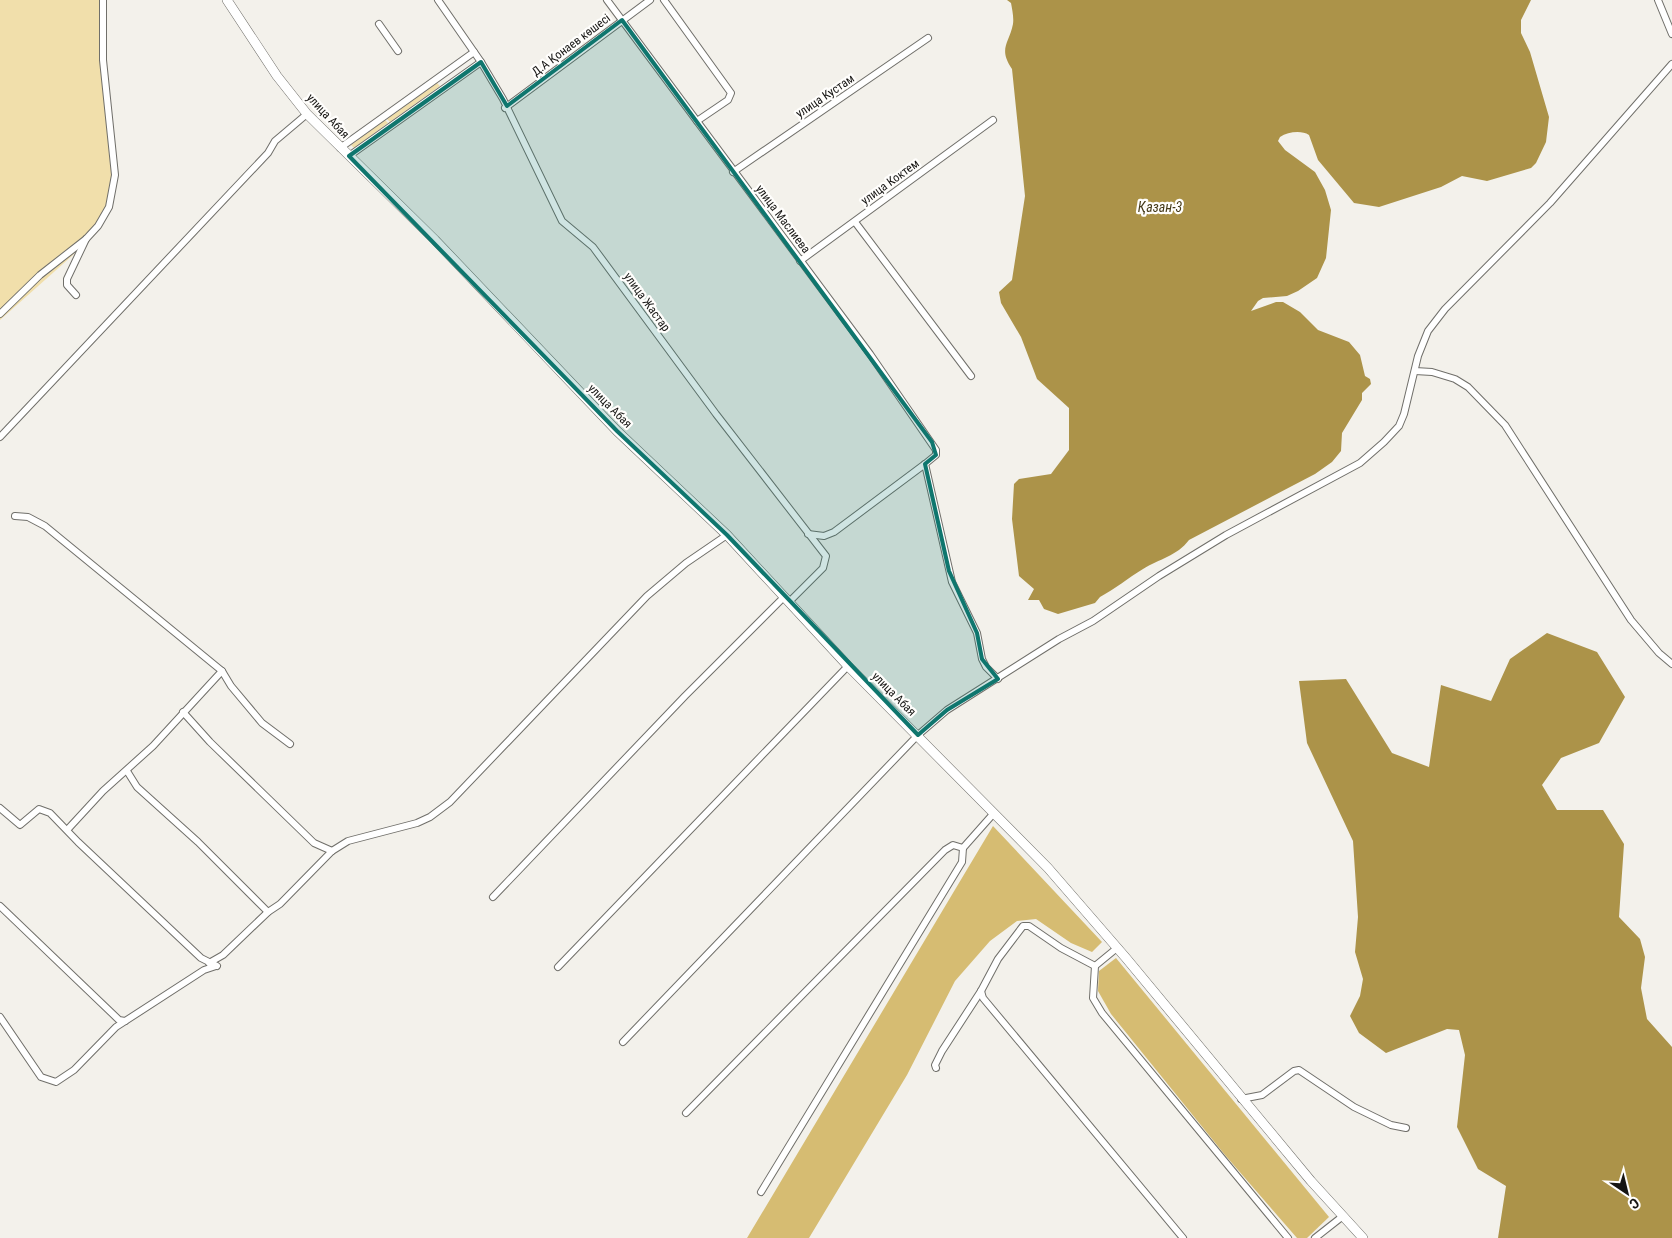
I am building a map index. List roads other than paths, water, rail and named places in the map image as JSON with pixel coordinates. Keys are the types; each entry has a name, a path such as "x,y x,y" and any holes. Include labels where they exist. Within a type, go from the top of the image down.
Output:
{"main road":[{"name":"улица Абая","path":"227,0 278,76 307,114 435,240 617,431 727,535 848,666 1048,868 1242,1099 1363,1238"}],"street":[{"path":"0,314 40,274 86,239 98,226 109,207 116,175 103,60 103,0"},
{"name":"улица Жастар","path":"438,0 481,62 503,100 505,108 514,120 519,137 562,221 593,247 716,414 807,534 826,556 826,563 823,568 786,600 685,696 494,897"},
{"name":"улица Маслиева","path":"607,0 899,394 932,442 936,455 926,464"},
{"name":"Д.А Қонаев көшесі","path":"505,108 650,0"},
{"path":"664,0 731,93 728,100 697,121"},
{"path":"1658,0 1672,34"},
{"path":"379,24 398,51"},
{"name":"улица Кустам","path":"733,172 928,38"},
{"path":"340,148 474,52"},
{"path":"349,156 481,62"},
{"path":"623,1042 918,735 947,710 1226,536 1360,463 1399,426 1409,400 1418,356 1428,331 1445,309 1550,203 1672,64"},
{"path":"0,437 268,153 275,140 307,114"},
{"name":"улица Коктем","path":"800,261 993,120"},
{"path":"855,222 971,376"},
{"path":"76,295 67,285 67,279 86,239"},
{"path":"1414,372 1432,372 1455,378 1468,388 1505,425 1631,620 1654,648 1672,664"},
{"path":"807,534 824,536 834,532 926,464 933,488 952,582 977,633 982,659 986,667 998,679"},
{"path":"15,516 28,517 45,526 222,671 231,686 262,723 290,744"},
{"path":"209,963 223,955 268,912 280,904 332,850 348,841 424,820 450,802 647,596 686,563 727,535"},
{"path":"558,967 848,666"},
{"path":"68,829 103,791 153,746 222,671"},
{"path":"183,712 210,742 314,843 332,850"},
{"path":"127,770 137,787 268,912"},
{"path":"0,808 20,825 39,809 46,810 201,958 217,966 204,970 124,1021 74,1070 56,1082 41,1076 0,1018"},
{"path":"761,1192 962,862 963,848 994,813"},
{"path":"686,1113 945,850 953,845 963,848"},
{"path":"0,906 119,1020 124,1021"},
{"path":"936,1068 935,1065 942,1051 981,991 998,959 1022,926 1029,926 1061,948 1095,966"},
{"path":"1117,948 1095,966 1092,989 1094,998 1102,1013 1288,1238"},
{"path":"981,991 982,998 1183,1238"},
{"path":"1242,1099 1262,1095 1294,1071 1299,1070 1354,1107 1391,1125 1406,1128"},
{"path":"1314,1238 1343,1216"}],"water":[{"name":"Қазан-3","path":"1007,0 1531,0 1521,20 1521,33 1530,52 1549,117 1546,142 1536,163 1531,168 1487,181 1462,176 1441,187 1379,207 1354,203 1318,160 1309,135 1302,132 1294,132 1280,137 1278,141 1285,150 1315,172 1325,190 1331,210 1326,258 1317,278 1287,296 1263,298 1258,301 1251,311 1276,302 1283,302 1300,312 1318,330 1349,342 1360,355 1365,376 1370,379 1371,384 1362,393 1362,400 1342,433 1341,451 1332,462 1315,474 1189,540 1179,550 1137,572 1100,597 1095,603 1058,614 1044,609 1039,600 1028,600 1034,589 1019,576 1012,519 1014,484 1019,479 1051,474 1069,450 1069,408 1037,379 1021,337 1001,303 999,292 1012,280 1025,196 1012,69 1005,51 1013,21 1011,3"},
{"path":"1547,633 1597,652 1625,697 1599,743 1561,758 1542,785 1557,810 1603,810 1624,844 1619,917 1640,939 1645,957 1641,988 1647,1019 1672,1047 1672,1238 1498,1238 1506,1186 1478,1169 1457,1127 1465,1055 1459,1030 1447,1029 1386,1053 1359,1033 1350,1016 1360,996 1363,979 1355,952 1358,917 1353,841 1307,743 1299,681 1346,679 1392,753 1429,767 1441,685 1491,701 1510,659"}]}
